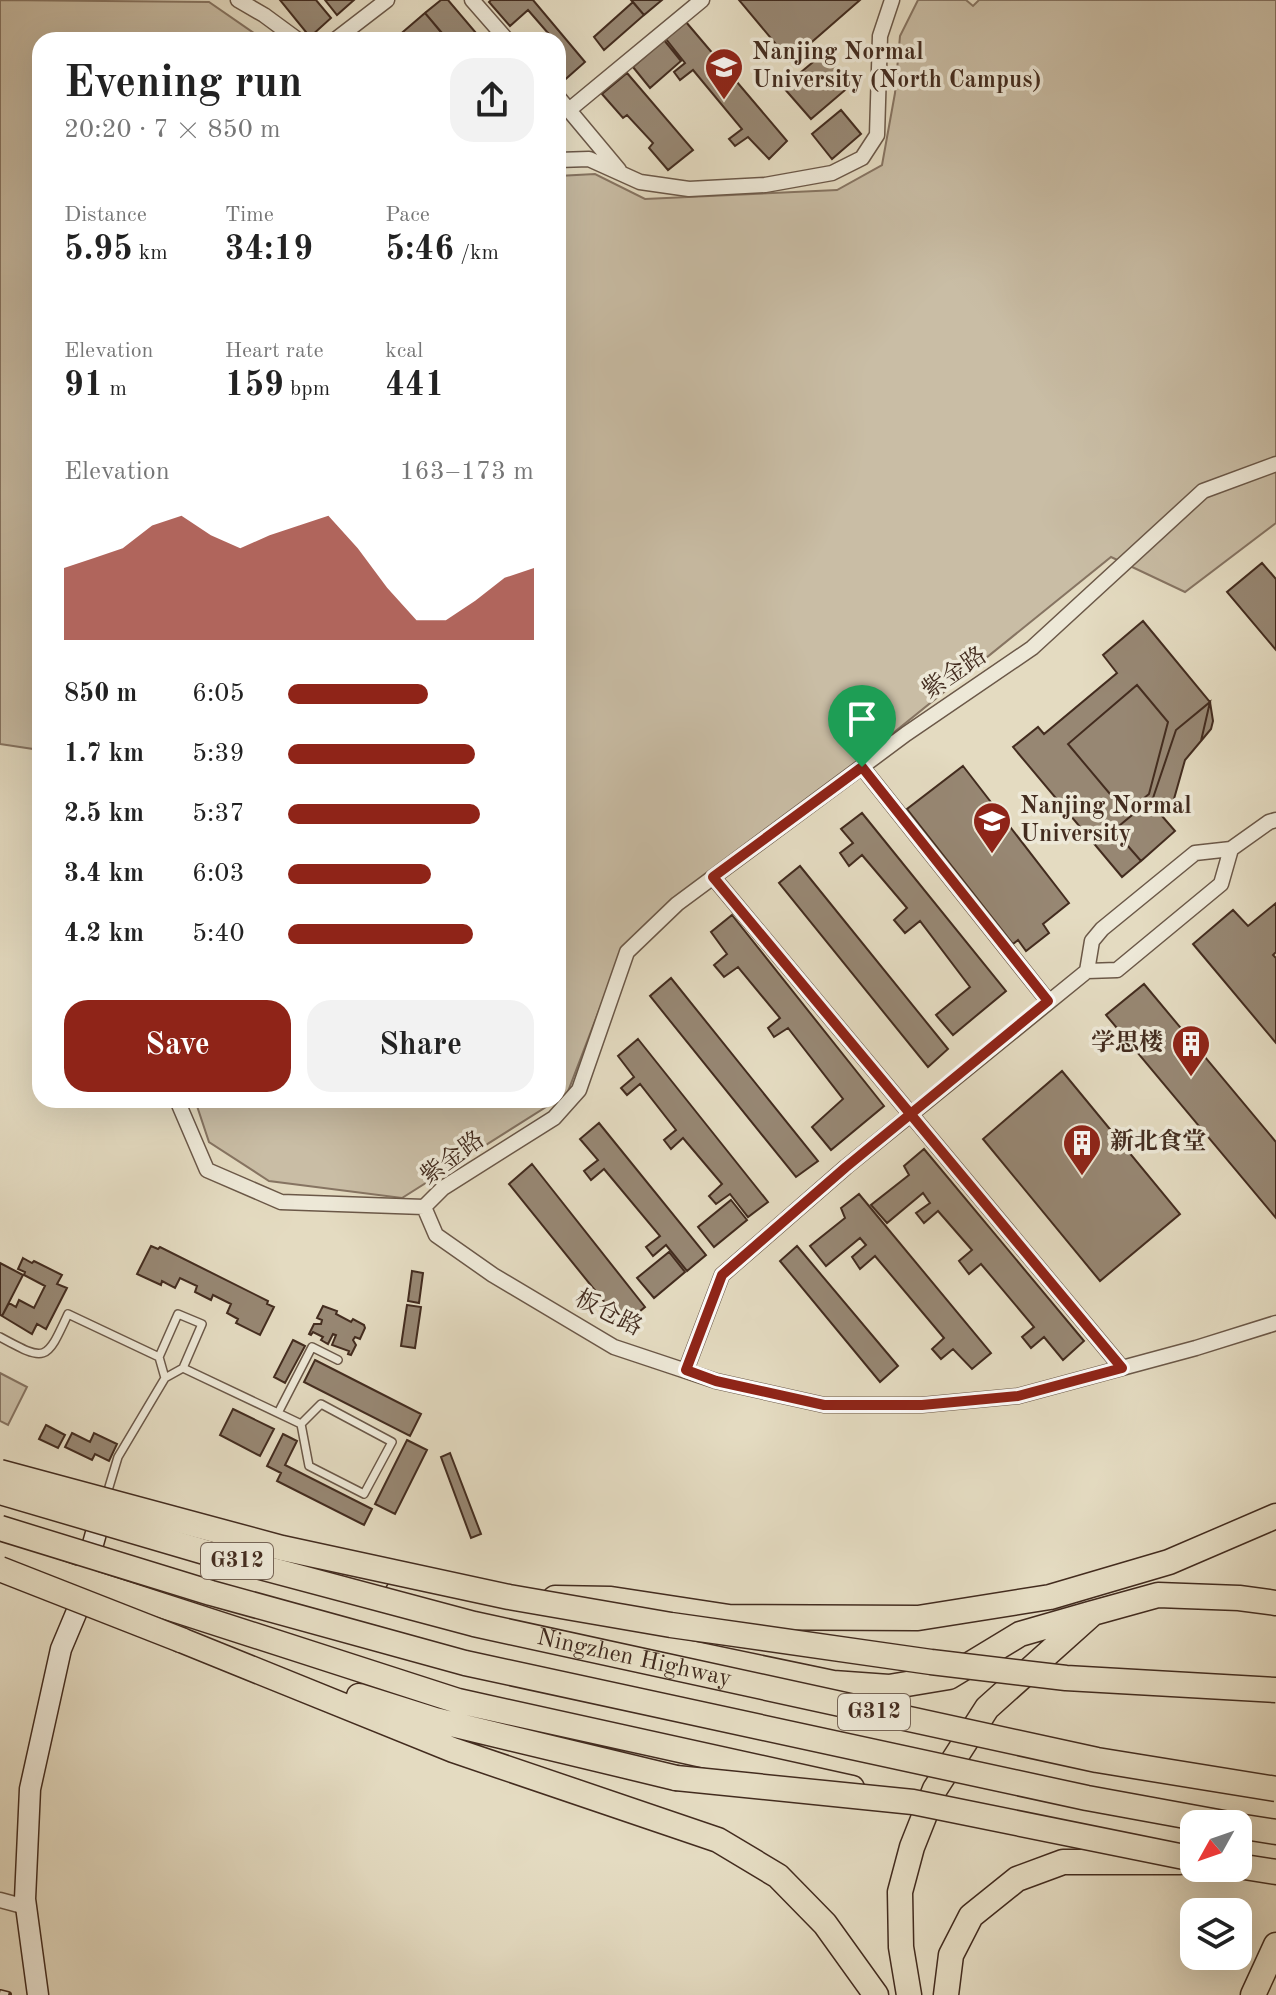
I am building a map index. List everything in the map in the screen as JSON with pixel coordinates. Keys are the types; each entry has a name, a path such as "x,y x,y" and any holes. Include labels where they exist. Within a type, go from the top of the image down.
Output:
{"highway":[{"path":"0,1472 282,1548 509,1597 671,1625 1066,1678 1276,1690"},
{"name":"Ningzhen Highway","path":"0,1492 208,1553 474,1624 1097,1760 1276,1789"},
{"path":"101,1515 412,1596 833,1683 889,1687 949,1677 1020,1634 1158,1595 1239,1598 1276,1603"},
{"path":"509,1597 611,1599 729,1617 918,1618 1065,1592 1169,1562 1276,1516"},
{"name":"Ningzhen Highway","path":"0,1528 211,1593 465,1663 1071,1795 1180,1815"},
{"path":"0,1569 453,1750 718,1840 778,1876 825,1924 876,1995"},
{"path":"83,1580 458,1701 913,1802 1180,1857"},
{"path":"909,1995 901,1947 900,1892 912,1847 935,1789 987,1708 1093,1613"},
{"path":"181,1640 435,1720 676,1778 913,1802"},
{"path":"1252,1828 1276,1832"},
{"path":"946,1995 951,1955 971,1916 1017,1879 1063,1862 1180,1860"},
{"path":"1252,1868 1276,1872"},
{"path":"1253,1995 1276,1945"}],"main road":[{"path":"0,1482 101,1515"},
{"path":"0,1551 83,1580"}],"street":[{"path":"238,0 287,32"},
{"path":"345,32 387,0"},
{"path":"472,0 500,32"},
{"path":"569,110 702,0"},
{"path":"566,160 589,159 640,182 689,189 765,185 832,173 862,158 877,135 880,36 892,0"},
{"path":"566,106 625,175"},
{"name":"紫金路","path":"566,1105 579,1090 627,952 677,904 862,767 1032,648 1203,491 1276,464"},
{"path":"862,767 1048,1001"},
{"path":"1087,971 1092,941 1102,929 1195,853 1231,849 1276,820"},
{"path":"686,1370 722,1275 1048,1001 1087,971 1117,970 1221,884 1231,849"},
{"path":"713,877 1122,1368"},
{"path":"180,1108 207,1170 281,1202 424,1207"},
{"name":"紫金路","path":"424,1207 443,1188 554,1118 563,1108"},
{"name":"板仓路","path":"424,1207 436,1235 493,1275 614,1347 716,1381 824,1405 922,1405 1018,1396 1276,1323"},
{"path":"38,1995 26,1907 30,1789 61,1649 77,1611 101,1515"},
{"path":"0,1900 26,1907"}],"lane":[{"path":"0,1337 31,1354 41,1354 54,1345 68,1314 159,1357"},
{"path":"101,1515 118,1457 165,1378 183,1368 202,1324 178,1314 159,1357 165,1378"},
{"path":"278,1413 312,1347 338,1360"},
{"path":"183,1368 301,1424"},
{"path":"321,1404 392,1442 364,1494 309,1466 301,1424 321,1404"}],"shaded area":[{"path":"0,0 209,2 252,32 32,32 32,749 0,744"},
{"path":"918,0 966,0 973,6 979,0 1276,0 1276,523 1185,592 1111,557 621,953 566,1095 566,176 595,174 645,199 837,190 882,165 895,93 900,36"},
{"path":"198,1108 544,1108 402,1198 269,1181 209,1142"},
{"path":"0,1373 27,1387 8,1425 0,1421"}],"building":[{"path":"280,0 316,0 331,18 316,32 306,32"},
{"path":"325,0 354,0 337,15"},
{"path":"441,0 448,0 475,32 441,32 425,13"},
{"path":"533,0 560,32 547,32 528,10 510,26 489,2"},
{"path":"631,0 662,0 644,15"},
{"path":"739,0 860,0 790,61"},
{"path":"633,2 644,15 604,50 594,37"},
{"path":"425,13 441,32 403,32"},
{"path":"686,22 787,141 769,159 748,137 735,146 729,139 742,129 693,70 680,80 674,72 685,63 666,39"},
{"path":"566,39 585,62 566,79"},
{"path":"664,40 681,61 650,88 633,67"},
{"path":"824,53 851,85 811,119 783,87"},
{"path":"627,73 693,150 668,170 649,148 653,143 627,115 623,118 602,94"},
{"path":"841,110 861,134 832,159 812,134"},
{"path":"1262,563 1276,579 1276,650 1227,592"},
{"path":"1143,621 1210,702 1176,730 1153,798 1114,830 1141,861 1122,877 1013,747 1038,727 1044,734 1117,673 1103,655"},
{"path":"1137,685 1168,722 1149,794 1126,813 1068,744"},
{"path":"1210,702 1213,721 1211,729 1201,741"},
{"path":"1210,702 1201,741 1185,760 1170,813 1162,803 1160,813 1149,801 1153,798 1176,730"},
{"path":"963,766 1069,903 1043,924 1049,933 1026,951 1018,940 1013,944 907,809"},
{"path":"1149,801 1175,831 1141,861 1114,830"},
{"path":"862,813 1006,991 953,1035 936,1015 970,987 920,921 905,933 894,920 907,908 862,855 849,866 840,853 853,843 841,829"},
{"path":"800,866 948,1049 928,1067 779,883"},
{"path":"1276,903 1276,952 1273,955 1276,958 1276,1043 1193,944 1233,910 1248,926"},
{"path":"732,915 884,1106 831,1150 812,1127 843,1099 788,1028 774,1037 768,1028 780,1018 738,967 724,977 714,965 727,954 711,932"},
{"path":"671,978 818,1161 796,1177 650,996"},
{"name":"学思楼","path":"1144,984 1276,1142 1276,1218 1106,1015"},
{"path":"638,1039 768,1202 748,1217 730,1194 716,1204 709,1196 722,1184 683,1138 671,1149 664,1140 676,1130 640,1084 627,1095 621,1088 634,1077 618,1056"},
{"name":"新北食堂","path":"1062,1071 1180,1214 1100,1281 983,1139"},
{"path":"599,1123 706,1255 687,1271 666,1245 653,1256 646,1247 660,1236 604,1169 591,1180 584,1171 598,1160 580,1139"},
{"path":"924,1149 1084,1341 1063,1360 1044,1337 1031,1348 1022,1337 1034,1327 981,1264 969,1274 959,1261 972,1250 938,1211 924,1223 916,1213 930,1203 923,1193 887,1223 871,1205 909,1175 904,1166"},
{"path":"532,1164 645,1307 623,1325 509,1184"},
{"path":"859,1194 991,1353 972,1369 953,1349 941,1359 932,1349 944,1338 875,1256 860,1269 852,1257 866,1245 860,1238 826,1266 810,1246 845,1218 841,1208"},
{"path":"731,1200 747,1220 714,1247 698,1227"},
{"path":"151,1246 160,1247 268,1301 267,1304 274,1307 260,1335 236,1323 238,1319 227,1313 231,1304 213,1295 211,1300 195,1292 197,1286 180,1278 175,1288 137,1274"},
{"path":"797,1246 898,1366 880,1382 780,1261"},
{"path":"669,1252 685,1272 654,1298 637,1278"},
{"path":"23,1258 62,1275 57,1284 67,1288 46,1329 37,1324 32,1334 2,1316 9,1303 16,1307 19,1300 34,1308 45,1286 18,1269"},
{"path":"0,1263 23,1275 2,1316 0,1315"},
{"path":"412,1271 423,1273 419,1303 408,1301"},
{"path":"407,1305 421,1307 415,1348 401,1346"},
{"path":"323,1306 337,1311 336,1314 351,1322 353,1319 364,1325 360,1339 355,1337 353,1340 356,1345 351,1355 349,1351 332,1345 336,1335 333,1334 328,1344 321,1340 323,1337 313,1332 309,1334 314,1324 321,1324 322,1320 317,1318"},
{"path":"293,1340 305,1346 285,1383 274,1377"},
{"path":"315,1360 421,1414 410,1436 304,1382"},
{"path":"233,1409 274,1429 260,1456 220,1435"},
{"path":"46,1425 65,1435 58,1448 39,1439"},
{"path":"72,1433 90,1442 94,1433 117,1444 109,1461 95,1454 92,1460 65,1447"},
{"path":"283,1434 297,1441 285,1465 372,1509 364,1525 277,1481 281,1473 267,1466"},
{"path":"407,1440 427,1450 395,1514 375,1504"},
{"path":"450,1453 481,1534 471,1538 441,1457"}],"railway":[{"path":"0,1993 8,1995"}],"place":[{"name":"Nanjing Normal University (North Campus)","path":"724,101"},
{"name":"Nanjing Normal University","path":"992,855"},
{"name":"学思楼","path":"1191,1078"},
{"name":"新北食堂","path":"1082,1177"}],"route":[{"path":"862,767 713,877 910,1115 1122,1368 1018,1396 922,1405 824,1405 716,1381 686,1370 722,1275 846,1167 910,1115 1048,1001 862,767"}]}
